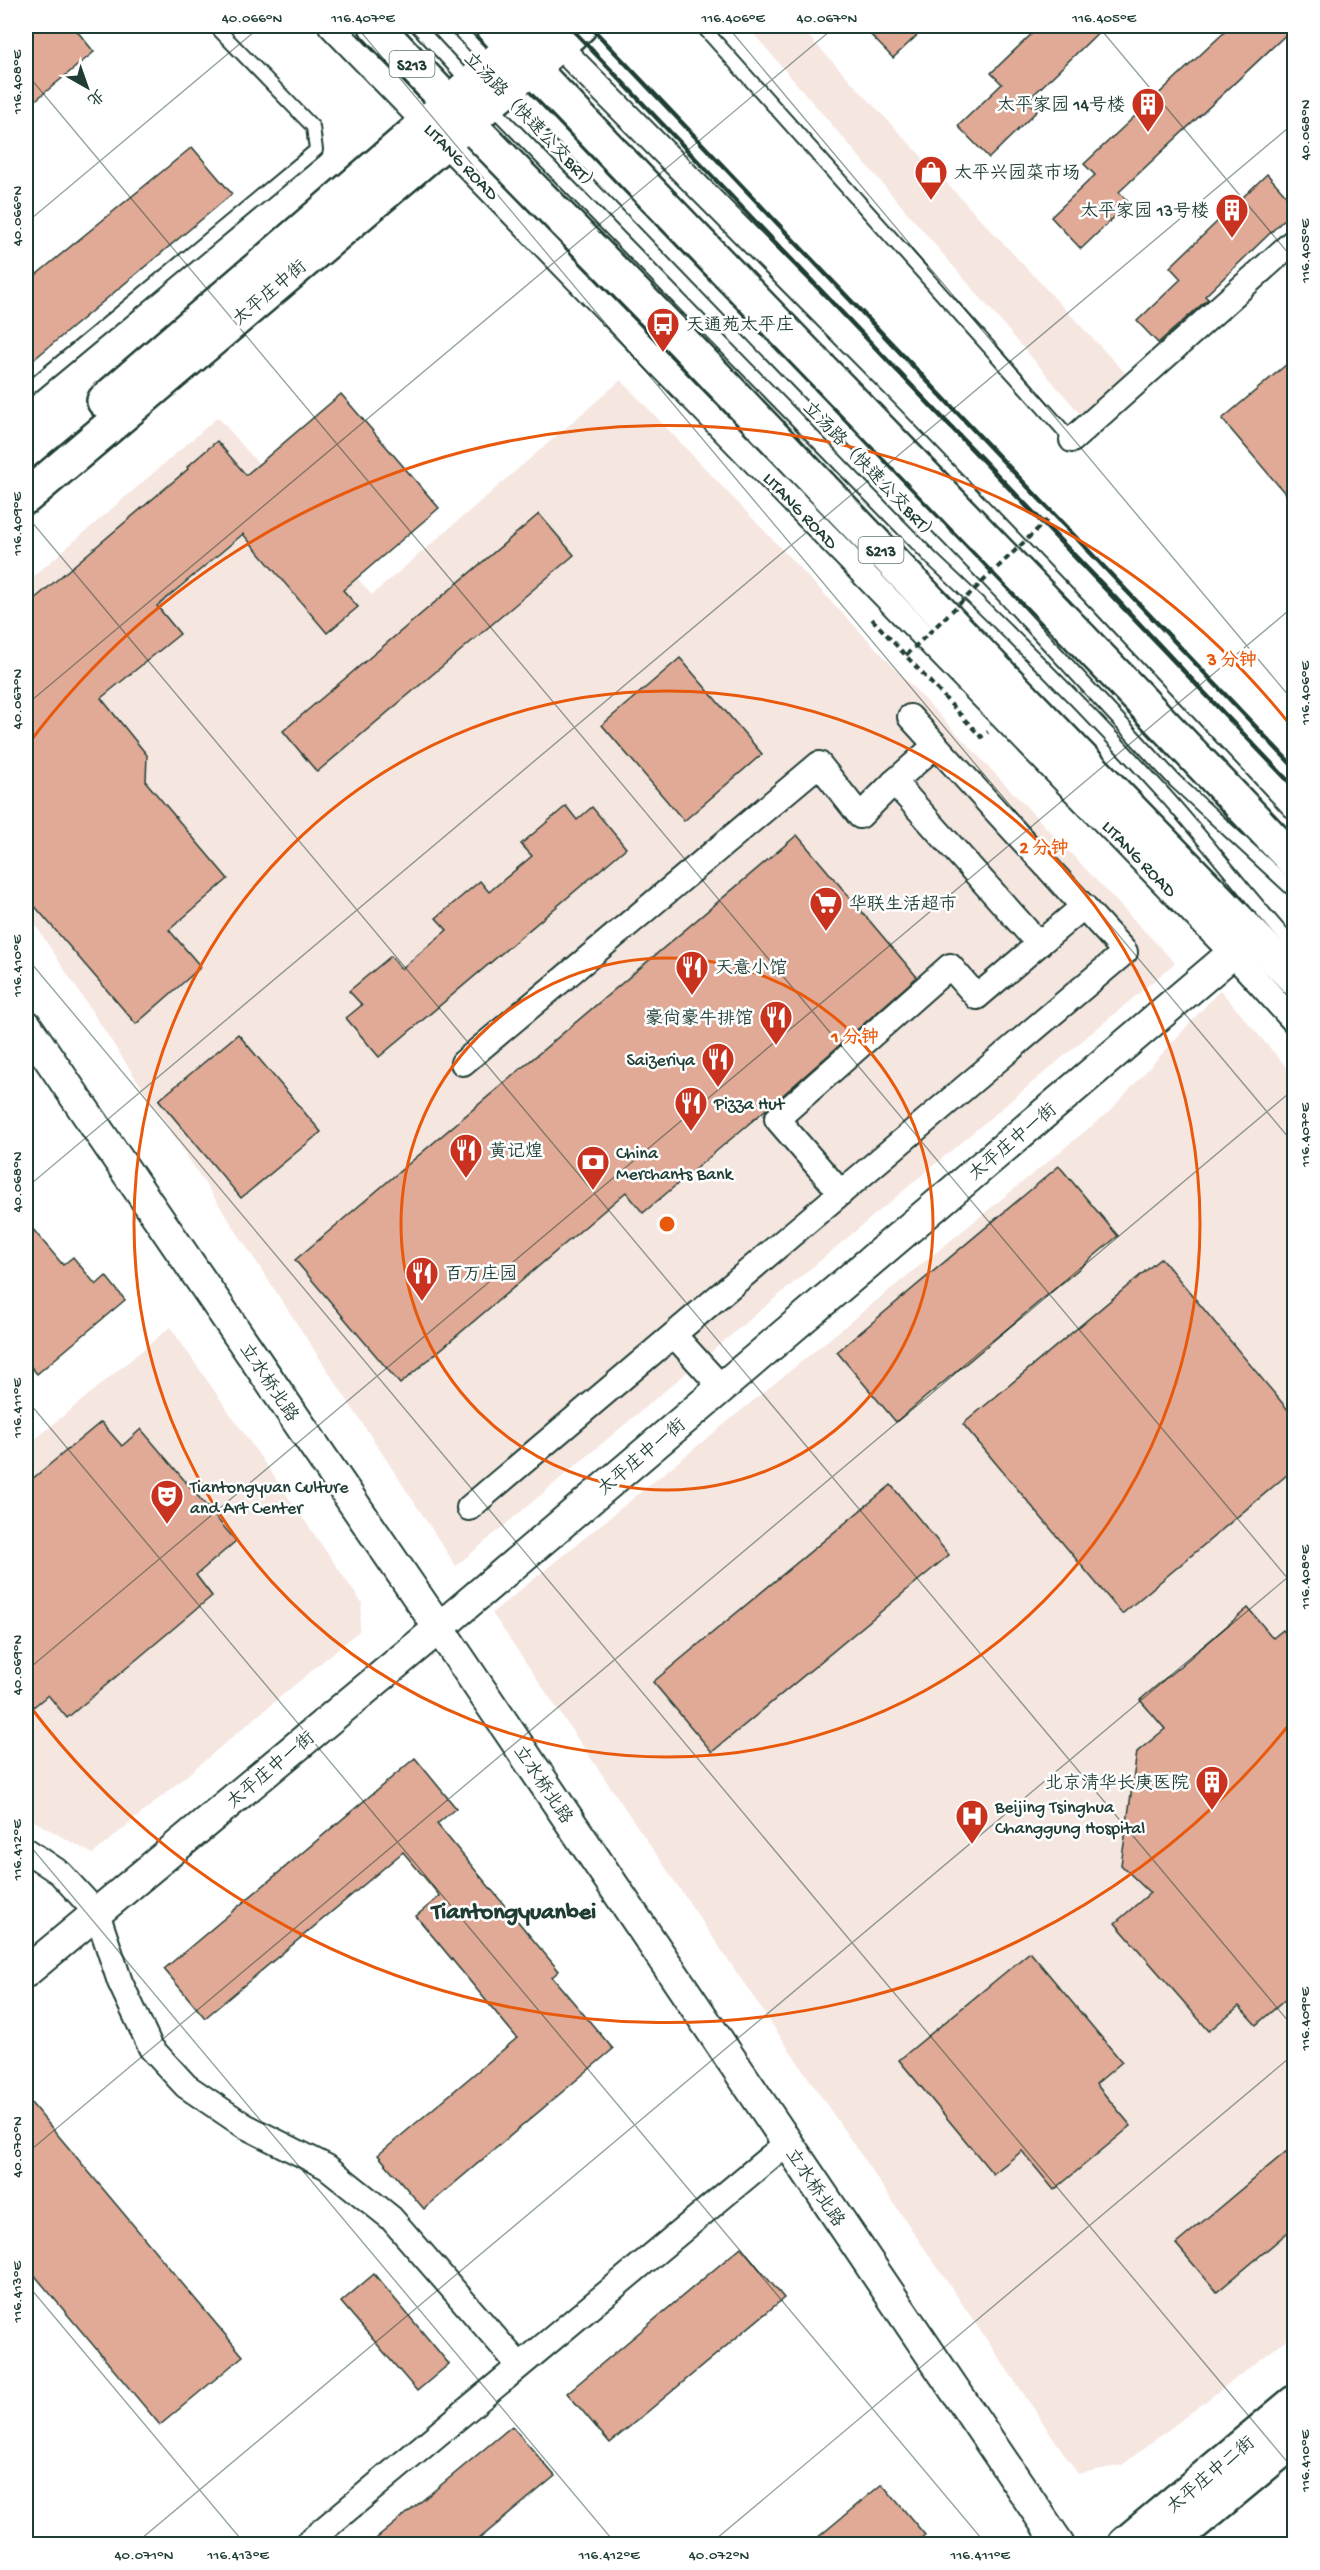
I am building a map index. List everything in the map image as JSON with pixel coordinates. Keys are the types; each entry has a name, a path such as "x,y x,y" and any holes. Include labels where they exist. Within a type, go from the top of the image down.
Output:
{"main road":[{"name":"LITANG ROAD","path":"376,26 480,88 738,285 1091,647 1294,861"},
{"path":"480,88 553,30"},
{"name":"LITANG ROAD","path":"480,88 682,341 983,657 1243,944 1294,978"},
{"name":"太平庄中街","path":"26,469 480,88"},
{"name":"太平庄中街","path":"26,497 480,88"},
{"name":"太平庄中二街","path":"1125,2544 1294,2403"},
{"name":"太平庄中二街","path":"1168,2544 1294,2440"}],"street":[{"name":"LITANG ROAD","path":"331,26 480,88"},
{"path":"553,30 1103,602 1294,806"},
{"path":"1072,440 1294,241"},
{"path":"469,1508 1125,952 910,717"},
{"path":"463,1063 819,764 860,816 936,745"},
{"path":"894,783 1039,944"},
{"path":"841,1193 777,1119 950,966 977,997 1084,906"},
{"name":"LITANG ROAD","path":"1243,944 1294,1021"},
{"name":"太平庄中一街","path":"26,1972 439,1628 1243,944"},
{"name":"立水桥北路","path":"26,1025 439,1628 1059,2544"},
{"path":"674,1335 722,1388"},
{"path":"26,1850 60,1874 97,1912 120,1982 152,2048 186,2085 245,2126 327,2168 392,2218 519,2365"},
{"path":"306,2544 786,2143"}],"lane":[{"path":"26,391 316,150 314,127 215,26"},
{"name":"立汤路（快速公交BRT）","path":"417,26 1001,593 1175,781 1294,891"},
{"name":"立汤路（快速公交BRT）","path":"455,26 480,88 932,559 984,607 1114,741 1166,796 1294,947"},
{"path":"702,26 1072,440"}],"path":[{"path":"981,737 906,655 1047,520"}],"shaded area":[{"name":"太平兴园菜市场","path":"747,26 799,26 1128,376 1081,415"},
{"path":"621,380 1175,963 456,1566 26,911 26,583 218,417 372,595"},
{"name":"Beijing Tsinghua Changgung Hospital","path":"1220,990 1294,1076 1294,2334 1122,2465 1078,2474 492,1613 1110,1111"},
{"name":"Tiantongyuan Culture and Art Center","path":"170,1327 362,1603 359,1631 93,1854 26,1817 26,1447"}],"building":[{"path":"26,26 73,26 94,52 26,108"},
{"path":"862,26 927,26 893,58"},
{"path":"1040,26 1105,26 1027,101 1037,111 989,158 958,126 1002,84 991,73"},
{"name":"太平家园 14号楼","path":"1231,26 1294,27 1119,192 1129,203 1081,249 1051,217 1095,175 1084,164"},
{"path":"192,147 232,194 26,366 26,283"},
{"name":"太平家园 13号楼","path":"1267,174 1294,204 1294,210 1205,296 1208,299 1158,343 1137,321 1181,279 1170,267"},
{"path":"1294,358 1294,504 1222,419"},
{"path":"341,394 439,508 343,590 358,607 327,633 243,534 157,606 180,634 101,698 147,755 146,782 228,879 169,930 201,967 136,1024 26,896 26,606 188,469 187,467 217,441 246,475"},
{"path":"539,514 574,555 317,772 283,731"},
{"path":"680,658 762,754 684,821 602,725"},
{"path":"566,806 577,820 592,807 626,848 379,1057 346,1018 362,1005 349,991 391,956 401,969 447,930 436,918 480,881 489,892 532,856 521,844"},
{"path":"797,835 917,977 783,1095 643,1213 626,1192 400,1384 295,1260"},
{"path":"238,1034 321,1132 241,1198 159,1100"},
{"path":"1059,1166 1118,1236 896,1422 837,1352"},
{"path":"26,1221 63,1265 73,1257 96,1285 106,1276 125,1300 37,1374 26,1361"},
{"path":"1161,1258 1294,1417 1294,1469 1122,1614 963,1424"},
{"path":"101,1422 122,1446 141,1429 236,1541 196,1575 212,1596 67,1718 48,1695 26,1713 26,1484"},
{"path":"891,1485 949,1555 712,1752 653,1682"},
{"name":"北京清华长庚医院","path":"1248,1608 1273,1638 1283,1630 1294,1643 1294,1992 1256,2025 1239,2006 1209,2031 1115,1923 1150,1893 1121,1865 1137,1752 1165,1729 1140,1700"},
{"path":"415,1758 456,1808 437,1824 559,1971 552,1977 613,2049 424,2209 378,2155 517,2038 416,1916 440,1896 403,1852 205,2018 164,1969"},
{"path":"1030,1952 1122,2062 1096,2084 1131,2126 1054,2190 1022,2151 993,2174 899,2060"},
{"path":"26,2097 243,2356 160,2425 26,2265"},
{"path":"1294,2145 1294,2227 1217,2292 1176,2244"},
{"path":"741,2247 784,2298 610,2443 567,2393"},
{"path":"374,2274 449,2364 417,2391 341,2302"},
{"path":"512,2426 555,2476 473,2544 370,2544"},
{"path":"882,2484 925,2535 915,2544 810,2544"}],"railway":[{"path":"569,26 1294,787"},
{"path":"590,26 1294,767"}],"place":[{"name":"太平家园 14号楼","path":"1148,133"},
{"name":"太平兴园菜市场","path":"931,201"},
{"name":"太平家园 13号楼","path":"1232,239"},
{"name":"天通苑太平庄","path":"663,353"},
{"name":"华联生活超市","path":"826,932"},
{"name":"天意小馆","path":"692,996"},
{"name":"豪尚豪牛排馆","path":"776,1046"},
{"name":"Saizeriya","path":"718,1088"},
{"name":"Pizza Hut","path":"691,1132"},
{"name":"黄记煌","path":"466,1179"},
{"name":"China Merchants Bank","path":"593,1191"},
{"name":"百万庄园","path":"422,1302"},
{"name":"Tiantongyuan Culture and Art Center","path":"167,1525"},
{"name":"北京清华长庚医院","path":"1212,1811"},
{"name":"Beijing Tsinghua Changgung Hospital","path":"972,1845"}],"district":[{"name":"Tiantongyuanbei","path":"514,1910"}]}
